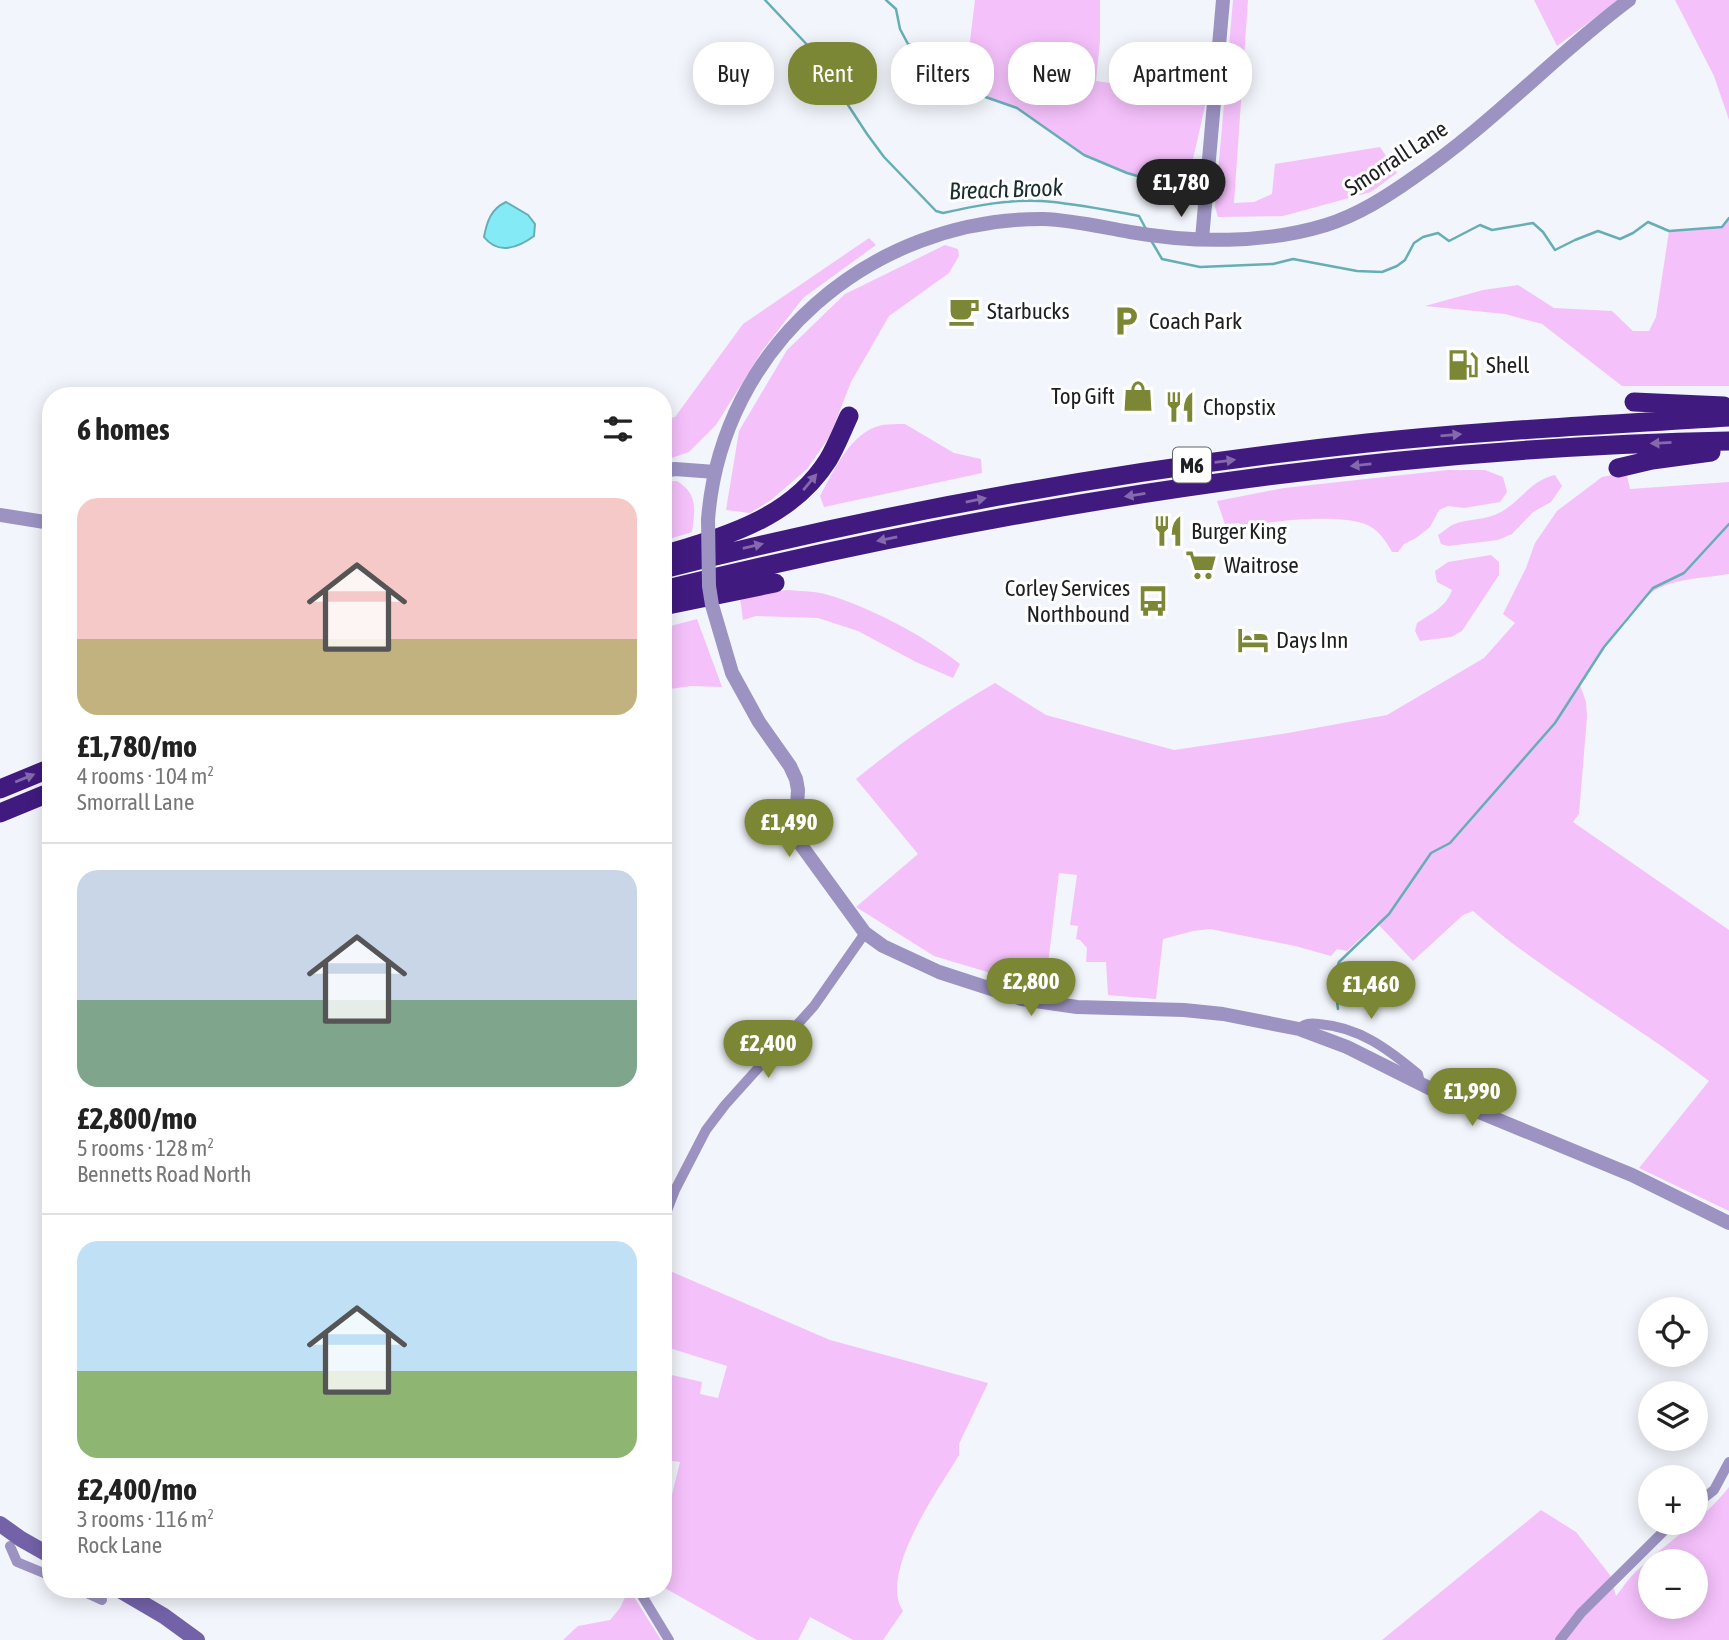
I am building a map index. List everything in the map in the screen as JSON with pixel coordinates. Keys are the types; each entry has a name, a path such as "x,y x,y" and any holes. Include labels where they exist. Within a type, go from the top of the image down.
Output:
{"highway":[{"path":"1634,402 1729,407"},
{"path":"672,552 731,535 759,522 799,495 827,461 849,416"},
{"name":"M6","path":"672,567 753,546 930,508 1162,469 1429,437 1729,417"},
{"name":"M6","path":"672,588 964,523 1168,489 1321,469 1522,450 1729,441"},
{"path":"1618,468 1653,460 1729,450"},
{"path":"672,604 775,583"},
{"path":"0,789 42,772"},
{"path":"0,813 42,796"}],"main road":[{"path":"0,1524 10,1544 42,1553"},
{"path":"133,1598 197,1640"}],"street":[{"path":"1202,239 1223,0"},
{"name":"Smorrall Lane","path":"865,933 801,845 796,824 796,779 759,722 732,673 712,605 709,586 708,520 715,472 733,414 764,360 809,309 851,277 919,240 965,226 995,221 1045,219 1157,235 1260,240 1330,224 1372,205 1437,162 1629,0"},
{"path":"672,470 715,472"},
{"path":"0,514 42,521"},
{"path":"672,1200 706,1130 814,1006 865,933 883,946 919,964 1022,999 1077,1007 1223,1013 1299,1030 1347,1047 1467,1107 1640,1179 1729,1223"},
{"path":"1708,1495 1714,1490 1729,1462"},
{"path":"1560,1640 1581,1613 1660,1535"},
{"path":"10,1544 17,1562 42,1572"},
{"path":"98,1598 102,1600"},
{"path":"644,1598 670,1640"}],"shaded area":[{"path":"975,0 1100,0 1096,81 1109,83 1109,105 1205,105 1186,190 1125,172 1084,155 1018,108 1009,105 1095,105 1095,42 1008,42 1008,105 994,100 994,42 970,42"},
{"path":"1233,0 1248,0 1245,42 1229,42"},
{"path":"1534,0 1619,0 1557,46"},
{"path":"1675,0 1729,0 1729,120 1714,76"},
{"path":"1224,105 1241,105 1234,203 1254,202 1272,194 1275,164 1380,147 1397,173 1371,192 1283,216 1218,217 1215,207"},
{"path":"1729,218 1729,386 1622,386 1542,324 1505,314 1425,306 1483,290 1518,285 1554,308 1612,311 1633,331 1649,331 1656,317 1669,231 1722,227"},
{"path":"869,238 876,245 803,298 762,351 716,425 689,452 672,458 672,418 743,324"},
{"path":"945,245 958,249 959,256 949,273 889,316 851,382 830,436 807,469 771,500 750,513 726,510 739,431 787,350 845,294"},
{"path":"905,424 954,453 981,459 982,473 824,507 820,496 837,464 852,444 871,429 882,425"},
{"path":"1448,470 1485,470 1503,477 1507,492 1500,502 1464,508 1448,506 1439,510 1430,527 1404,544 1398,552 1392,552 1380,535 1360,522 1327,519 1289,520 1242,527 1239,523 1225,524 1217,501 1284,488"},
{"path":"1617,474 1627,476 1630,489 1729,482 1729,574 1675,582 1648,595 1615,632 1580,685 1586,702 1587,717 1579,814 1573,822 1729,930 1729,1211 1639,1168 1709,1081 1559,977 1473,911 1463,915 1413,961 1377,923 1347,951 1337,949 1331,956 1210,929 1163,939 1156,999 1108,995 1106,962 1086,962 1087,948 1076,939 1078,926 1070,925 1077,875 1059,873 1047,990 934,956 856,907 918,854 856,779 924,728 995,683 1046,715 1174,750 1387,715 1484,658 1515,623 1503,614 1535,543 1557,511 1602,477"},
{"path":"1555,475 1562,486 1551,502 1533,512 1512,534 1498,540 1448,546 1441,544 1438,535 1452,525 1495,515 1539,481"},
{"path":"672,481 677,481 689,491 694,509 692,532 672,538"},
{"path":"1491,555 1499,562 1499,575 1462,631 1451,637 1420,641 1415,631 1417,623 1442,605 1452,590 1437,582 1435,571 1448,562"},
{"path":"787,590 825,594 860,606 913,633 960,664 953,678 858,631 818,618 756,616 743,620 740,597"},
{"path":"697,619 722,687 672,689 672,626"},
{"path":"672,1272 830,1340 988,1383 959,1444 959,1455 926,1509 904,1554 898,1575 897,1595 903,1611 883,1640 853,1640 810,1617 798,1640 757,1640 672,1592 672,1495 680,1462 672,1461 672,1375 702,1382 700,1394 718,1398 727,1366 672,1349"},
{"path":"1729,1487 1729,1640 1382,1640 1541,1510 1576,1532 1610,1575 1616,1596 1638,1569 1638,1619 1708,1619 1708,1549 1662,1549 1679,1535 1708,1535 1708,1509"},
{"path":"625,1598 635,1598 661,1640 563,1640 578,1626 610,1620"}],"water":[{"path":"506,202 528,215 535,224 534,236 521,244 502,248 484,237 491,216"}],"waterway":[{"name":"Breach Brook","path":"765,0 812,50 884,157 936,211 943,213 1016,201 1053,202 1139,216 1146,229"},
{"path":"886,0 896,9 900,29 908,44 928,51 957,87 1017,108 1084,155 1127,173 1186,190"},
{"name":"Breach Brook","path":"1152,242 1162,259 1200,267 1273,264 1293,259 1357,271 1382,272 1405,260 1414,243 1423,237 1438,233 1449,241 1480,225 1492,230 1533,223 1555,250 1598,231 1620,239 1648,222 1669,231 1722,227 1729,218"},
{"path":"1338,1009 1334,977 1339,962 1389,914 1431,853 1450,843 1555,723 1604,647 1653,588 1684,573 1729,524"}],"place":[{"name":"Starbucks","path":"964,311"},
{"name":"Coach Park","path":"1126,321"},
{"name":"Shell","path":"1463,365"},
{"name":"Top Gift","path":"1138,396"},
{"name":"Chopstix","path":"1180,407"},
{"name":"Burger King","path":"1168,531"},
{"name":"Waitrose","path":"1201,565"},
{"name":"Corley Services Northbound","path":"1153,601"},
{"name":"Days Inn","path":"1253,640"}]}
